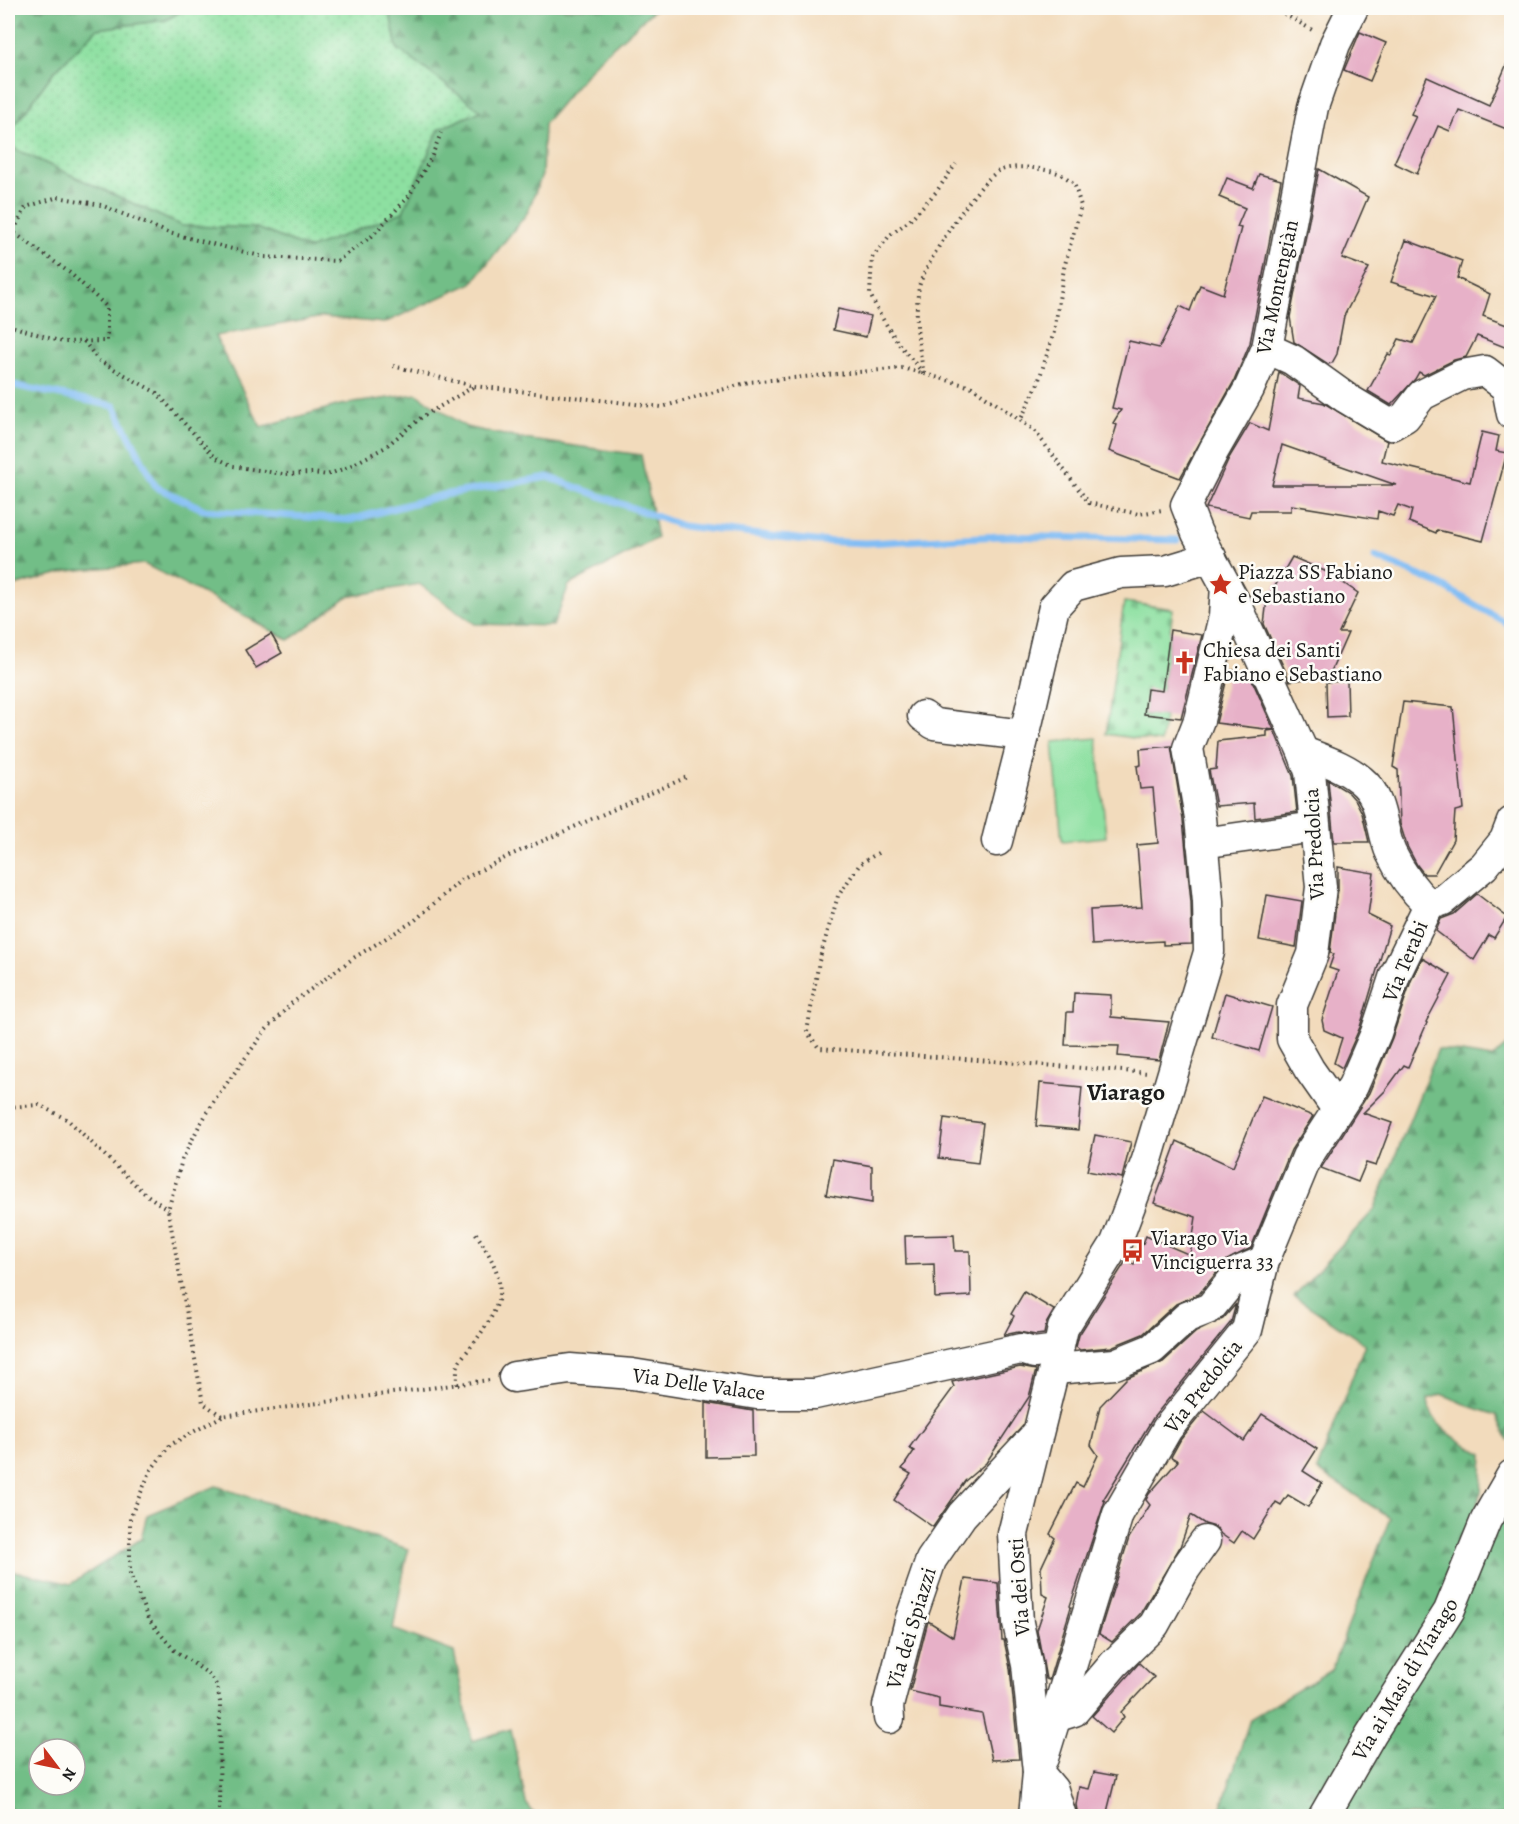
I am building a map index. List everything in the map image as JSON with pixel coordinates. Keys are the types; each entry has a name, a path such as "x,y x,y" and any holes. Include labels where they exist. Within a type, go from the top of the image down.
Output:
{"street":[{"name":"Via Montengiàn","path":"1186,506 1214,450 1249,389 1267,348 1313,107 1335,44 1353,8"},
{"path":"1267,348 1293,360 1346,398 1391,425 1405,417 1422,395 1462,375 1485,371 1507,388 1512,414"},
{"path":"1186,506 1197,533 1226,586"},
{"path":"997,841 1054,607 1073,586 1121,573 1166,571 1211,557"},
{"name":"Via Predolcia","path":"1038,1772 1118,1515 1167,1429 1247,1330 1264,1261 1307,1157 1337,1109 1309,1069 1292,1039 1292,1005 1313,954 1321,887 1310,772 1303,752 1226,586"},
{"name":"Via dei Osti","path":"1038,1772 1027,1665 1018,1623 1013,1534 1063,1328 1116,1243 1147,1160 1209,951 1208,901 1200,818 1188,748 1198,720 1224,616 1226,586"},
{"path":"923,716 934,724 1024,735"},
{"name":"Via Terabi","path":"1303,752 1336,765 1365,784 1376,801 1390,853 1415,892 1429,905 1395,975 1376,1033 1353,1086 1337,1109"},
{"path":"1429,905 1443,900 1484,866 1505,840 1512,822"},
{"path":"1202,843 1315,827"},
{"name":"Via Delle Valace","path":"514,1377 570,1369 632,1374 757,1394 815,1394 1021,1349 1056,1359 1114,1364 1152,1349 1186,1317 1210,1308 1240,1271 1264,1261"},
{"name":"Via dei Spiazzi","path":"889,1718 888,1706 910,1621 931,1560 962,1515 1038,1433"},
{"name":"Via ai Masi di Viarago","path":"1324,1816 1371,1734 1449,1611 1486,1520 1512,1475"},
{"path":"1055,1717 1074,1711 1114,1664 1154,1625 1185,1569 1205,1540"},
{"path":"1034,1816 1038,1772"},
{"path":"1038,1772 1053,1790 1061,1816"}],"path":[{"path":"1275,8 1335,44"},
{"path":"8,325 62,342 107,341 107,307 70,273 14,232 26,207 58,197 101,205 169,233 264,257 337,261 372,236 409,196 441,133"},
{"path":"924,374 898,343 870,294 872,258 890,235 909,221 936,192 956,164"},
{"path":"924,374 916,331 920,285 938,247 959,214 998,171 1015,167 1056,172 1074,183 1081,206 1064,268 1054,332 1037,386 1020,421"},
{"path":"84,341 98,360 157,393 215,457 233,466 283,474 327,475 348,467 384,448 422,417 474,386"},
{"path":"393,366 474,386 662,407 750,382 903,368 972,387 1034,430 1089,503 1138,514 1186,506"},
{"path":"222,1416 203,1403 168,1210 182,1160 199,1125 265,1031 291,1003 356,957 414,921 461,880 513,854 687,777"},
{"path":"878,853 860,864 838,896 819,961 807,1032 819,1048 1173,1076"},
{"path":"8,1107 39,1105 68,1120 143,1192 168,1210"},
{"path":"457,1385 456,1365 493,1317 500,1296 494,1262 475,1232"},
{"path":"219,1816 220,1702 218,1686 210,1675 174,1650 148,1619 130,1574 130,1518 151,1470 170,1445 222,1416 514,1377"}],"green space":[{"path":"8,8 187,8 166,20 97,29 52,74 8,135"},
{"path":"187,8 389,8 397,48 481,111 439,129 403,212 309,249 257,228 182,226 8,146 8,135 52,74 97,29 166,20"},
{"path":"389,8 656,8 596,62 544,124 542,175 527,213 472,283 384,323 323,317 215,336 261,427 340,405 417,394 466,427 523,439 641,455 657,538 569,585 553,626 475,624 419,584 347,597 289,640 144,564 68,571 14,586 8,591 8,146 182,226 257,228 309,249 403,212 439,129 481,111 397,48"},
{"path":"1124,602 1173,609 1162,691 1145,714 1165,716 1161,742 1106,734"},
{"path":"1097,738 1106,837 1062,841 1053,742"},
{"path":"1511,1042 1511,1440 1508,1440 1497,1415 1442,1394 1428,1399 1430,1409 1440,1425 1456,1438 1483,1454 1481,1492 1475,1511 1511,1498 1511,1816 1219,1816 1250,1719 1331,1670 1390,1518 1317,1470 1365,1344 1294,1296 1374,1210 1438,1049 1492,1058"},
{"path":"216,1486 408,1549 393,1629 454,1652 472,1741 511,1729 526,1803 536,1816 8,1816 8,1570 71,1584 141,1539 147,1515"}],"building":[{"path":"1360,32 1386,43 1370,81 1344,70"},
{"path":"1512,52 1512,114 1507,113 1512,115 1509,130 1459,110 1450,131 1438,126 1417,174 1394,163 1416,116 1411,114 1427,77 1489,105"},
{"path":"1319,169 1368,197 1342,258 1369,268 1344,316 1337,354 1332,363 1328,364 1294,342 1290,317"},
{"path":"1259,174 1281,180 1250,343 1234,381 1180,478 1109,451 1117,425 1113,423 1121,410 1112,408 1129,341 1159,348 1180,306 1190,311 1200,285 1223,294 1241,228 1237,227 1245,208 1219,197 1227,178 1253,188"},
{"path":"1406,240 1462,261 1457,278 1490,294 1483,316 1512,327 1512,350 1477,336 1466,357 1454,360 1424,375 1419,372 1391,405 1368,391 1399,339 1413,343 1436,296 1391,282"},
{"path":"838,309 871,316 866,337 833,330"},
{"path":"1279,372 1300,386 1298,398 1324,403 1387,441 1382,461 1470,482 1482,432 1499,436 1496,451 1507,453 1483,541 1437,530 1436,533 1409,522 1412,510 1398,505 1393,516 1378,511 1377,519 1291,505 1291,511 1251,511 1249,517 1206,508 1229,458 1250,423 1268,431","holes":["1282,445 1396,485 1272,485"]},
{"path":"1292,557 1327,572 1358,593 1339,633 1348,633 1329,676 1290,681 1264,624 1267,600"},
{"name":"Chiesa dei Santi Fabiano e Sebastiano","path":"1170,630 1202,635 1181,718 1144,714 1147,689 1162,691"},
{"path":"271,634 282,653 256,668 245,650"},
{"path":"1229,670 1248,671 1274,730 1216,723"},
{"path":"1347,681 1348,716 1327,717 1326,682"},
{"path":"1403,702 1453,707 1463,809 1455,811 1453,840 1434,874 1424,874 1417,865 1407,846 1400,824 1398,770 1393,767"},
{"path":"1274,730 1293,776 1297,812 1255,818 1254,803 1216,806 1209,770 1216,769 1218,741 1267,736 1267,731"},
{"path":"1171,746 1183,820 1191,902 1192,944 1163,945 1163,941 1092,945 1090,910 1142,907 1137,845 1158,843 1153,788 1140,789 1137,766 1141,765 1140,749"},
{"path":"1328,780 1348,792 1356,801 1362,813 1369,842 1334,842"},
{"path":"1338,867 1374,873 1368,915 1390,926 1360,1027 1342,1068 1334,1063 1342,1038 1324,1030 1322,1020 1338,971 1329,968 1334,954 1330,953 1338,889"},
{"path":"1477,894 1507,917 1494,938 1489,935 1474,960 1436,931 1441,919 1454,914"},
{"path":"1267,895 1302,901 1296,947 1259,940"},
{"path":"1422,958 1451,975 1426,1022 1408,1067 1404,1065 1385,1091 1363,1113 1392,1123 1376,1166 1366,1163 1358,1182 1321,1168 1369,1093 1392,1038 1411,981"},
{"path":"1074,993 1111,995 1111,1017 1169,1022 1159,1060 1118,1056 1119,1046 1065,1045 1067,1012 1073,1012"},
{"path":"1225,993 1272,1007 1259,1051 1212,1037"},
{"path":"1040,1083 1082,1087 1078,1130 1036,1126"},
{"path":"1262,1096 1313,1116 1291,1150 1251,1248 1227,1260 1199,1294 1176,1304 1143,1334 1111,1347 1080,1350 1076,1347 1079,1335 1126,1261 1134,1265 1146,1236 1190,1255 1196,1217 1154,1203 1177,1141 1233,1167"},
{"path":"944,1118 983,1123 978,1163 939,1158"},
{"path":"1095,1135 1131,1142 1122,1178 1087,1171"},
{"path":"833,1159 872,1166 872,1203 826,1195"},
{"path":"954,1235 955,1251 970,1251 971,1296 935,1298 934,1264 906,1265 905,1236"},
{"path":"1024,1292 1054,1310 1046,1324 1044,1334 1018,1332 1004,1335 1014,1316 1011,1314"},
{"path":"1236,1304 1231,1322 1153,1418 1103,1500 1105,1501 1070,1606 1049,1680 1046,1679 1037,1630 1048,1597 1042,1594 1041,1568 1055,1538 1050,1534 1076,1483 1083,1487 1098,1455 1091,1445 1100,1406 1127,1378 1163,1362 1196,1332 1223,1319"},
{"path":"1020,1367 1036,1370 1029,1397 986,1463 965,1481 933,1527 894,1500 911,1474 902,1469 914,1451 909,1448 954,1387 952,1382"},
{"path":"706,1403 753,1411 754,1456 706,1457"},
{"path":"1204,1411 1244,1441 1262,1414 1317,1449 1303,1471 1322,1483 1308,1507 1288,1495 1281,1505 1276,1502 1253,1539 1242,1531 1234,1543 1215,1527 1191,1515 1180,1547 1140,1614 1112,1642 1099,1634 1129,1538 1150,1505 1146,1500 1149,1494 1178,1461 1171,1457 1181,1439"},
{"path":"965,1579 998,1583 1002,1640 1004,1640 1010,1668 1019,1759 992,1760 982,1714 939,1707 939,1698 910,1691 928,1621 953,1637"},
{"path":"1139,1663 1154,1677 1121,1712 1124,1717 1111,1733 1092,1716"},
{"path":"1094,1772 1116,1776 1106,1816 1078,1816 1076,1805 1079,1787 1089,1789"}],"waterway":[{"path":"8,384 114,406 156,487 205,510 350,520 443,495 548,477 682,526 815,541 866,543 1001,536 1177,540"},
{"path":"1375,557 1439,584 1512,626"}],"place":[{"name":"Piazza SS Fabiano e Sebastiano","path":"1220,584"},
{"name":"Chiesa dei Santi Fabiano e Sebastiano","path":"1185,662"},
{"name":"Viarago Via Vinciguerra 33","path":"1133,1250"}],"district":[{"name":"Viarago","path":"1126,1092"}]}
